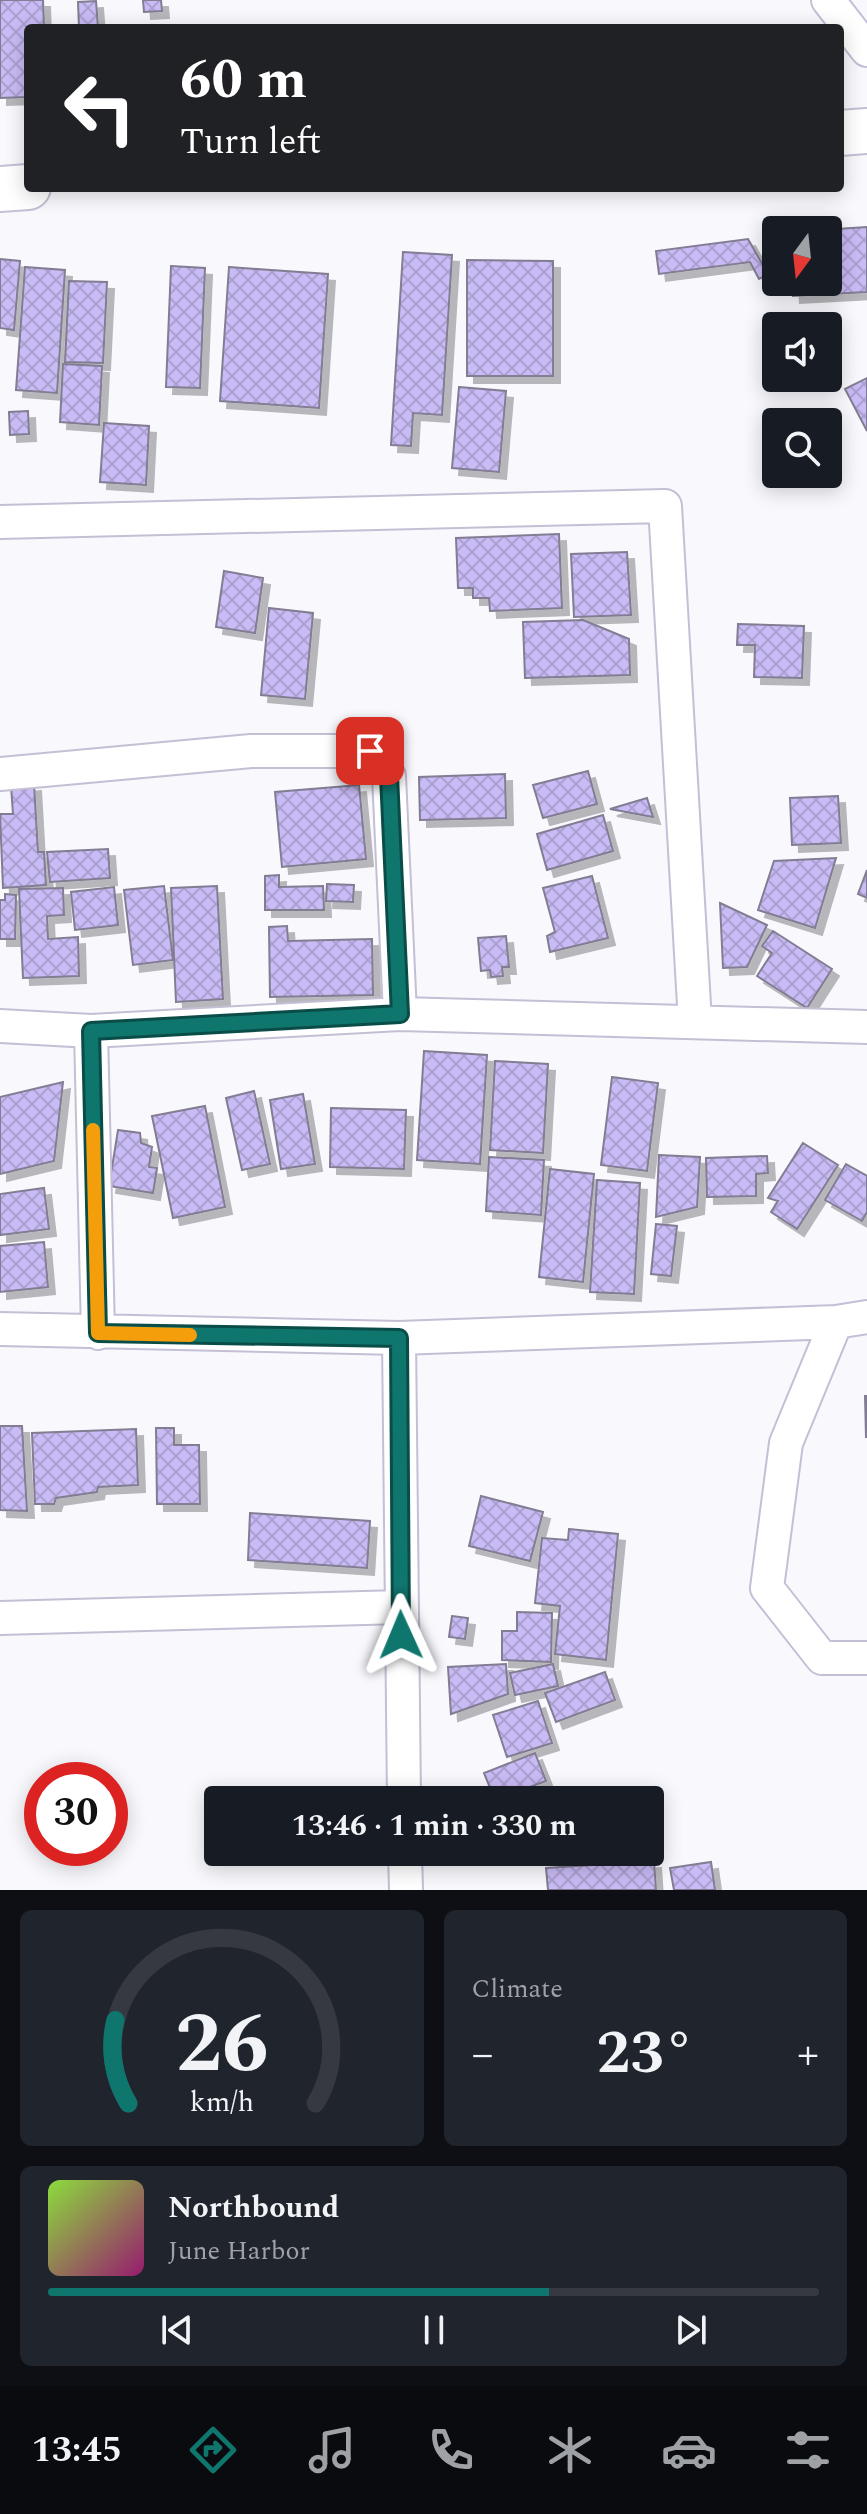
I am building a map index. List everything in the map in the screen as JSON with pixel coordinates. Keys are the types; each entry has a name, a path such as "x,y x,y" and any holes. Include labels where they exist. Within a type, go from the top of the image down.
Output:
{"main road":[{"path":"844,133 867,131"},
{"path":"0,189 24,187"}],"street":[{"path":"828,0 867,50"},
{"path":"0,522 665,506 695,1022"},
{"path":"0,774 251,751 370,751 389,776 400,1014"},
{"path":"0,1026 91,1031 400,1014 867,1027"},
{"path":"91,1031 98,1333"},
{"path":"0,1329 399,1338 852,1319"},
{"path":"852,1319 786,1443 767,1588 822,1658 867,1658"},
{"path":"399,1338 404,1786"},
{"path":"0,1618 401,1607"},
{"path":"405,1866 406,1890"}],"building":[{"path":"0,0 43,0 44,24 24,24 24,97 0,98"},
{"path":"143,0 161,0 162,11 144,12"},
{"path":"96,1 98,24 79,24 78,2"},
{"path":"867,227 867,292 842,293 842,229"},
{"path":"748,239 762,264 762,277 759,279 750,262 659,274 656,251"},
{"path":"403,252 452,255 442,415 413,413 411,446 391,445"},
{"path":"0,259 20,261 14,330 0,328"},
{"path":"467,260 553,261 553,376 467,376"},
{"path":"171,266 205,268 200,388 166,387"},
{"path":"25,267 65,270 57,393 16,390"},
{"path":"229,267 328,274 319,408 220,401"},
{"path":"69,281 107,282 103,363 65,362"},
{"path":"63,364 102,366 99,425 60,422"},
{"path":"867,378 867,431 845,389"},
{"path":"459,387 506,391 499,472 452,468"},
{"path":"28,411 29,434 10,435 9,412"},
{"path":"104,423 149,426 146,485 100,482"},
{"path":"559,534 562,608 490,611 489,598 473,598 473,588 458,588 456,538"},
{"path":"627,552 631,615 574,617 571,554"},
{"path":"224,571 263,578 255,633 216,627"},
{"path":"269,608 313,613 305,699 261,695"},
{"path":"583,620 629,639 630,675 525,678 523,622"},
{"path":"738,624 804,626 802,678 754,677 755,645 737,645"},
{"path":"588,771 597,804 543,818 533,785"},
{"path":"505,774 506,818 420,820 419,777"},
{"path":"34,784 38,852 44,852 46,885 3,888 0,814 13,814 11,786"},
{"path":"359,785 366,859 282,867 275,792"},
{"path":"838,796 841,843 792,845 790,798"},
{"path":"647,798 653,817 610,809"},
{"path":"603,815 613,851 547,870 537,834"},
{"path":"108,849 110,878 50,882 47,852"},
{"path":"836,858 815,928 758,910 774,861"},
{"path":"867,870 867,898 858,894"},
{"path":"279,875 279,887 323,886 324,910 265,910 265,876"},
{"path":"592,876 608,938 550,952 547,936 555,932 543,888"},
{"path":"327,884 354,885 353,902 326,901"},
{"path":"164,886 173,960 133,965 124,890"},
{"path":"217,886 223,999 176,1002 171,888"},
{"path":"114,887 118,925 75,930 71,892"},
{"path":"63,888 64,915 47,916 48,939 78,937 79,976 23,978 19,889"},
{"path":"5,894 16,895 15,939 0,939 0,900 5,900"},
{"path":"720,903 767,925 747,967 723,968"},
{"path":"287,926 288,941 372,939 373,995 270,997 269,927"},
{"path":"773,931 832,969 807,1008 757,976 772,953 762,946"},
{"path":"506,936 509,967 502,967 503,976 491,977 490,970 481,971 478,938"},
{"path":"424,1051 487,1055 480,1164 417,1160"},
{"path":"495,1061 548,1064 543,1153 490,1150"},
{"path":"612,1077 658,1083 647,1171 601,1165"},
{"path":"63,1082 54,1161 0,1174 0,1097"},
{"path":"254,1091 270,1164 242,1170 226,1098"},
{"path":"303,1094 315,1164 281,1169 270,1100"},
{"path":"205,1106 225,1207 173,1218 152,1116"},
{"path":"331,1108 406,1110 404,1169 330,1167"},
{"path":"118,1130 140,1133 141,1143 152,1147 149,1167 157,1168 153,1193 109,1186"},
{"path":"803,1143 838,1165 797,1229 771,1212 778,1201 768,1198"},
{"path":"659,1155 700,1157 697,1207 656,1217"},
{"path":"767,1156 768,1173 756,1174 756,1196 707,1197 706,1158"},
{"path":"489,1157 544,1160 541,1215 486,1211"},
{"path":"846,1164 867,1176 867,1212 862,1221 825,1200"},
{"path":"550,1169 594,1174 583,1282 539,1277"},
{"path":"597,1180 640,1183 634,1294 590,1292"},
{"path":"44,1188 49,1229 0,1235 0,1194"},
{"path":"656,1224 677,1226 671,1276 651,1274"},
{"path":"44,1242 48,1287 0,1292 0,1246"},
{"path":"867,1396 867,1437 866,1437"},
{"path":"0,1426 22,1426 27,1511 0,1510"},
{"path":"156,1428 174,1428 174,1445 199,1445 200,1504 157,1504"},
{"path":"136,1429 138,1485 98,1487 97,1492 56,1498 54,1504 35,1504 32,1433"},
{"path":"481,1496 543,1512 530,1561 469,1546"},
{"path":"250,1513 370,1521 367,1568 248,1560"},
{"path":"569,1529 618,1534 606,1660 555,1654 560,1606 535,1603 542,1538 568,1540"},
{"path":"517,1612 552,1613 551,1662 502,1660 502,1631 517,1631"},
{"path":"452,1616 468,1618 465,1639 449,1637"},
{"path":"506,1664 508,1694 451,1714 448,1667"},
{"path":"553,1664 558,1686 515,1695 510,1673"},
{"path":"605,1672 615,1700 556,1722 545,1693"},
{"path":"538,1701 552,1743 507,1757 493,1715"},
{"path":"535,1753 546,1781 533,1786 489,1786 484,1773"},
{"path":"711,1862 715,1890 674,1890 670,1868"},
{"path":"654,1866 656,1890 548,1890 546,1868"}],"slow traffic":[{"path":"93,1130 98,1333 190,1335"}],"route":[{"path":"370,751 389,776 400,1014 91,1031 98,1333 399,1338 401,1635"}]}
